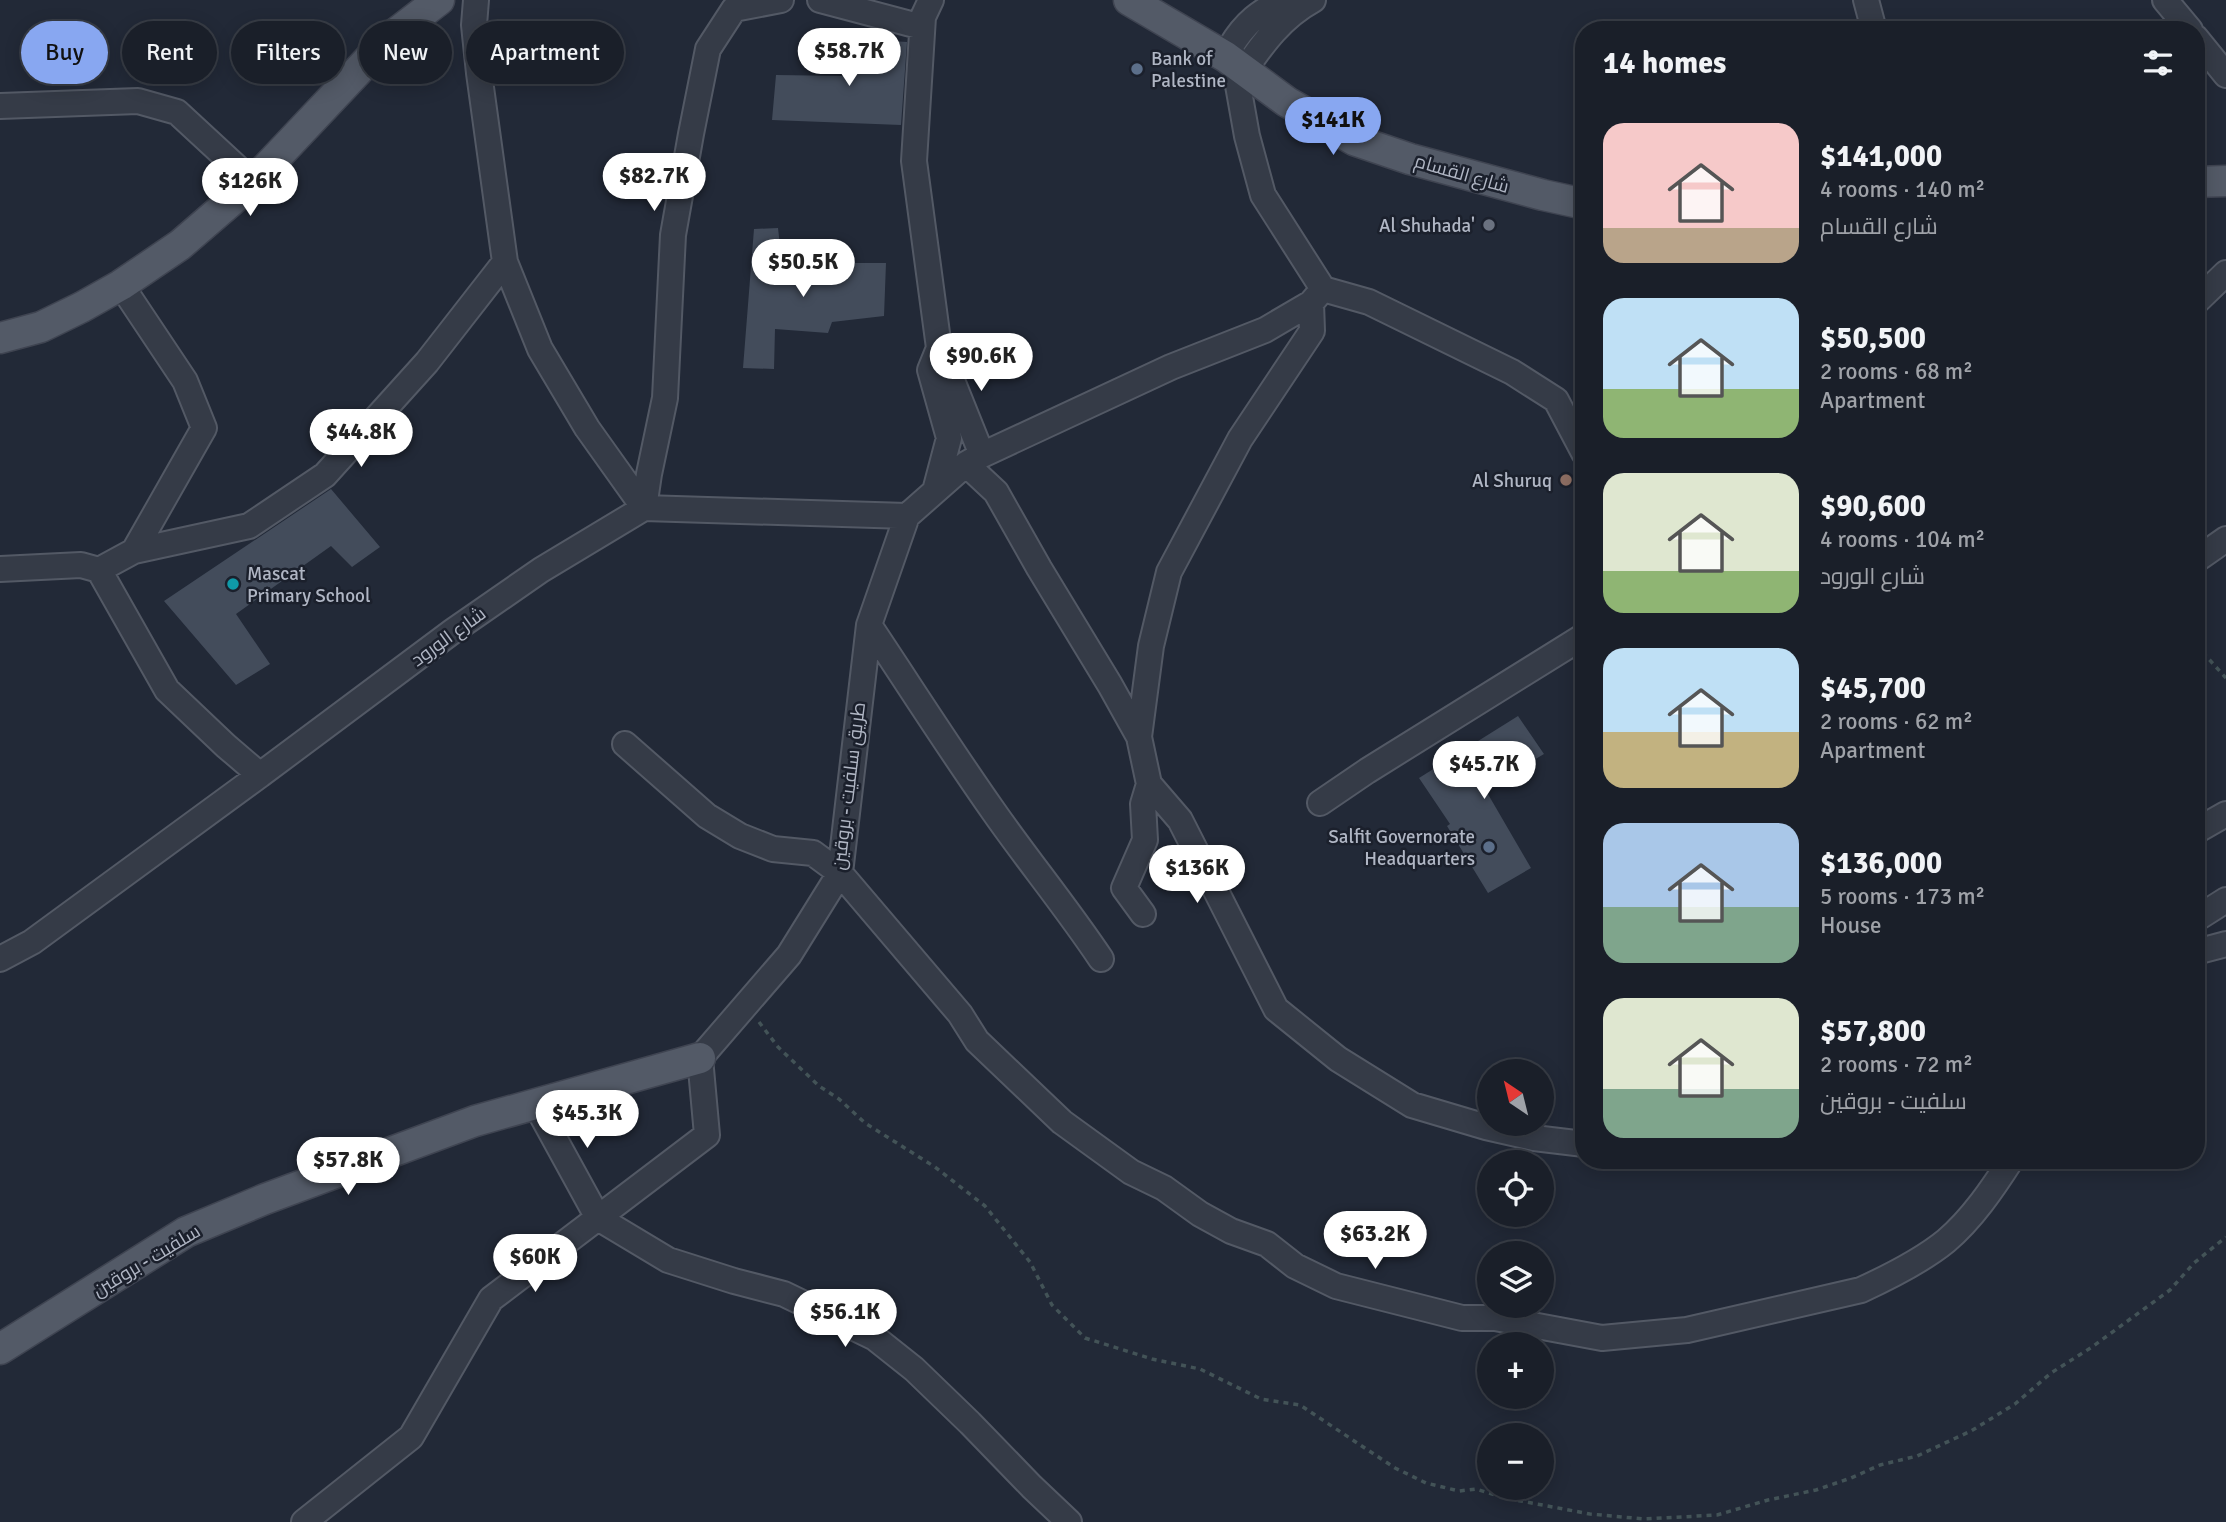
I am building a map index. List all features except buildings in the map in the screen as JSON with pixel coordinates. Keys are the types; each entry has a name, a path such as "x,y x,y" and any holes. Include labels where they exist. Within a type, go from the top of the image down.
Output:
{"main road":[{"path":"0,321 36,311 114,273 172,232 243,173 380,31 421,0"},
{"path":"0,338 41,327 82,307 180,246 253,182 387,40 439,0"},
{"name":"شارع القسام","path":"1129,0 1359,130 1415,149 1575,191"},
{"path":"1152,0 1240,61"},
{"name":"شارع القسام","path":"1240,61 1287,102 1354,140 1410,159 1575,202"},
{"path":"2205,172 2226,171"},
{"path":"2205,182 2226,181"},
{"name":"سلفيت - بروقين","path":"0,1349 186,1232 265,1199 475,1121 700,1058"}],"street":[{"path":"476,0 474,25 479,73 505,262 540,349 587,429 644,509"},
{"path":"644,509 665,398 673,235 708,49 734,9 781,0"},
{"path":"820,0 922,27"},
{"path":"931,0 923,17 914,161 939,348 974,460 1097,661 1139,737 1149,783 1180,820 1276,1009 1338,1059 1412,1105 1534,1139 1575,1143"},
{"path":"1139,737 1151,646 1169,572 1240,439 1312,331 1317,296 1263,195 1247,136 1240,61 1242,28 1254,17 1284,0"},
{"path":"1240,61 1280,24 1313,0"},
{"path":"1866,0 1872,21"},
{"path":"2165,0 2182,21"},
{"path":"2205,49 2226,75"},
{"path":"0,106 138,101 177,111 243,173"},
{"path":"0,569 81,565 99,570 134,551 249,526 325,475 427,362 505,262"},
{"path":"2205,293 2226,273"},
{"path":"121,285 185,381 204,428 134,551"},
{"path":"644,509 907,516 974,460 1171,367 1265,330 1317,296 1369,302 1512,372 1556,400 1573,407"},
{"path":"935,491 949,438 930,370 939,348"},
{"name":"شارع الورود","path":"0,959 32,942 453,631 541,570 644,509"},
{"name":"طريق سلفيت - بروقين","path":"700,1058 789,955 840,873 869,625 907,516"},
{"path":"2205,554 2226,540"},
{"path":"99,570 167,690 260,775"},
{"path":"869,625 993,811 1068,910 1101,959"},
{"path":"1320,803 1575,642"},
{"path":"625,744 707,816 740,836 774,849 813,853 840,873 960,1014 977,1041 1062,1122 1131,1172 1164,1188 1210,1220 1267,1244 1295,1266 1336,1286 1462,1318 1494,1318 1602,1338 1687,1330 1861,1290 1887,1278 1946,1241 1980,1204 2005,1169"},
{"path":"1143,914 1124,888 1145,840 1143,804 1149,783"},
{"path":"2205,826 2226,814"},
{"path":"2205,913 2226,900"},
{"path":"2205,950 2226,944"},
{"path":"304,1522 411,1437 491,1299 707,1135 700,1058"},
{"path":"536,1103 598,1218 668,1260 733,1282 784,1294 875,1338 942,1396 1069,1522"}],"path":[{"path":"2205,655 2226,678"},
{"path":"744,1006 754,1011 763,1031 819,1086 839,1099 865,1123 935,1167 985,1206 1030,1262 1052,1305 1085,1338 1152,1359 1200,1369 1261,1399 1300,1405 1395,1468 1426,1483 1459,1491 1476,1489 1505,1498 1590,1514 1644,1520 1717,1515 1816,1490 1881,1465 1917,1456 1971,1432 2015,1404 2051,1373 2092,1347 2169,1290 2194,1263 2226,1237"}],"place":[{"name":"Bank of Palestine","path":"1137,69"},
{"name":"Al Shuhada'","path":"1489,225"},
{"name":"Al Shuruq","path":"1566,480"},
{"name":"Mascat Primary School","path":"233,584"},
{"name":"Salfit Governorate Headquarters","path":"1489,847"}]}
